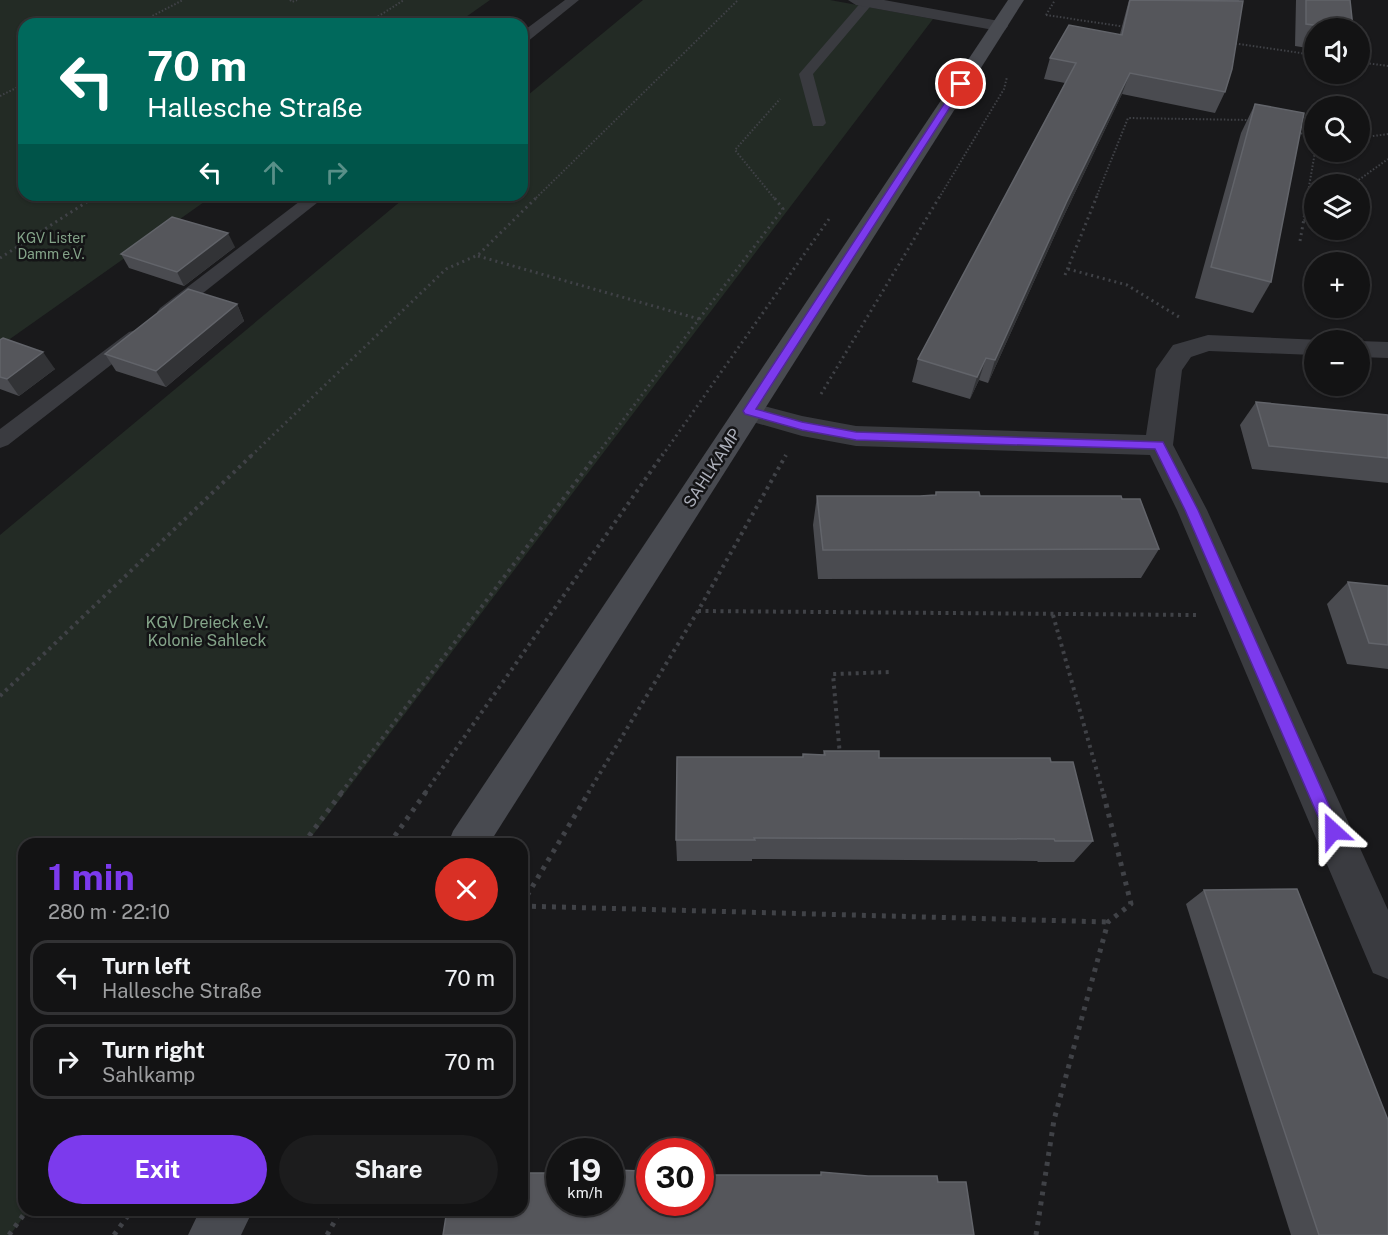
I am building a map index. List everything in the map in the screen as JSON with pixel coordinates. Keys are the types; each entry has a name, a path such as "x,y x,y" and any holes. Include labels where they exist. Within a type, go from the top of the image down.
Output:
{"street":[{"name":"SAHLKAMP","path":"471,838 1016,0"},
{"path":"862,1 999,26"},
{"path":"1304,347 1208,343 1182,351 1169,369 1159,445 1192,510 1388,958"},
{"path":"1370,349 1388,350"},
{"path":"749,411 802,426 856,436 1159,445"},
{"path":"213,1235 225,1216"}],"lane":[{"path":"528,34 573,0"},
{"path":"818,123 806,74 862,1"},
{"path":"0,440 311,201"}],"path":[{"path":"148,18 183,0"},
{"path":"290,0 292,2 297,0"},
{"path":"376,18 404,0"},
{"path":"0,696 446,270 478,255 738,0"},
{"path":"1046,15 1135,29"},
{"path":"1224,42 1304,54"},
{"path":"1370,64 1388,66"},
{"path":"0,96 18,87"},
{"path":"308,838 783,209 735,150 780,99"},
{"path":"1065,275 1128,118 1256,121"},
{"path":"1291,129 1304,134"},
{"path":"1370,136 1388,134"},
{"path":"1367,174 1388,159"},
{"path":"0,258 89,201"},
{"path":"393,838 835,210"},
{"path":"1300,241 1304,221"},
{"path":"478,255 699,319"},
{"path":"1068,269 1114,281 1141,292 1184,320 1208,343"},
{"path":"698,611 1238,615"},
{"path":"1036,1235 1054,1120 1108,922 1131,904 1089,737 1053,615"},
{"path":"840,764 833,674 892,672"},
{"path":"528,906 1108,922"},
{"path":"9,1235 23,1216"},
{"path":"114,1235 128,1216"},
{"path":"327,1235 338,1216"}],"green space":[{"name":"KGV Lister Damm e.V.","path":"0,0 490,0 464,18 18,18 18,201 205,201 0,346"},
{"name":"KGV Dreieck e.V. Kolonie Sahleck","path":"643,0 830,0 933,19 311,838 18,838 18,1216 24,1216 10,1235 0,1235 0,535 401,201 528,201 528,95"}],"building":[{"path":"1130,0 1243,1 1232,69 1225,92 1130,73 1067,201 995,360 986,358 977,377 918,359 1076,63 1050,58 1069,25 1122,35"},
{"path":"1306,0 1350,0 1352,18 1306,18"},
{"path":"1255,104 1304,113 1271,282 1211,267"},
{"path":"172,217 228,233 177,272 121,254"},
{"path":"188,289 237,304 156,371 105,354"},
{"path":"3,338 43,352 7,379 0,377 0,340"},
{"path":"1256,402 1388,415 1388,458 1269,446"},
{"path":"936,492 979,492 980,496 1121,496 1122,499 1140,499 1159,549 823,550 817,496 920,496 936,495"},
{"path":"1348,582 1388,586 1388,645 1369,643"},
{"path":"824,751 879,751 879,758 1050,758 1051,762 1073,762 1093,841 754,838 755,840 676,840 677,757 803,757 803,754 825,755"},
{"path":"1297,889 1388,1120 1388,1235 1319,1235 1204,890"},
{"path":"624,1170 636,1171 636,1216 714,1216 714,1175 821,1175 821,1172 868,1176 937,1176 938,1182 966,1182 974,1235 443,1235 446,1216 528,1216 528,1173 546,1173 546,1216 624,1216"}],"route":[{"path":"961,84 749,411 802,426 856,436 1159,445 1192,510 1333,831"}]}
